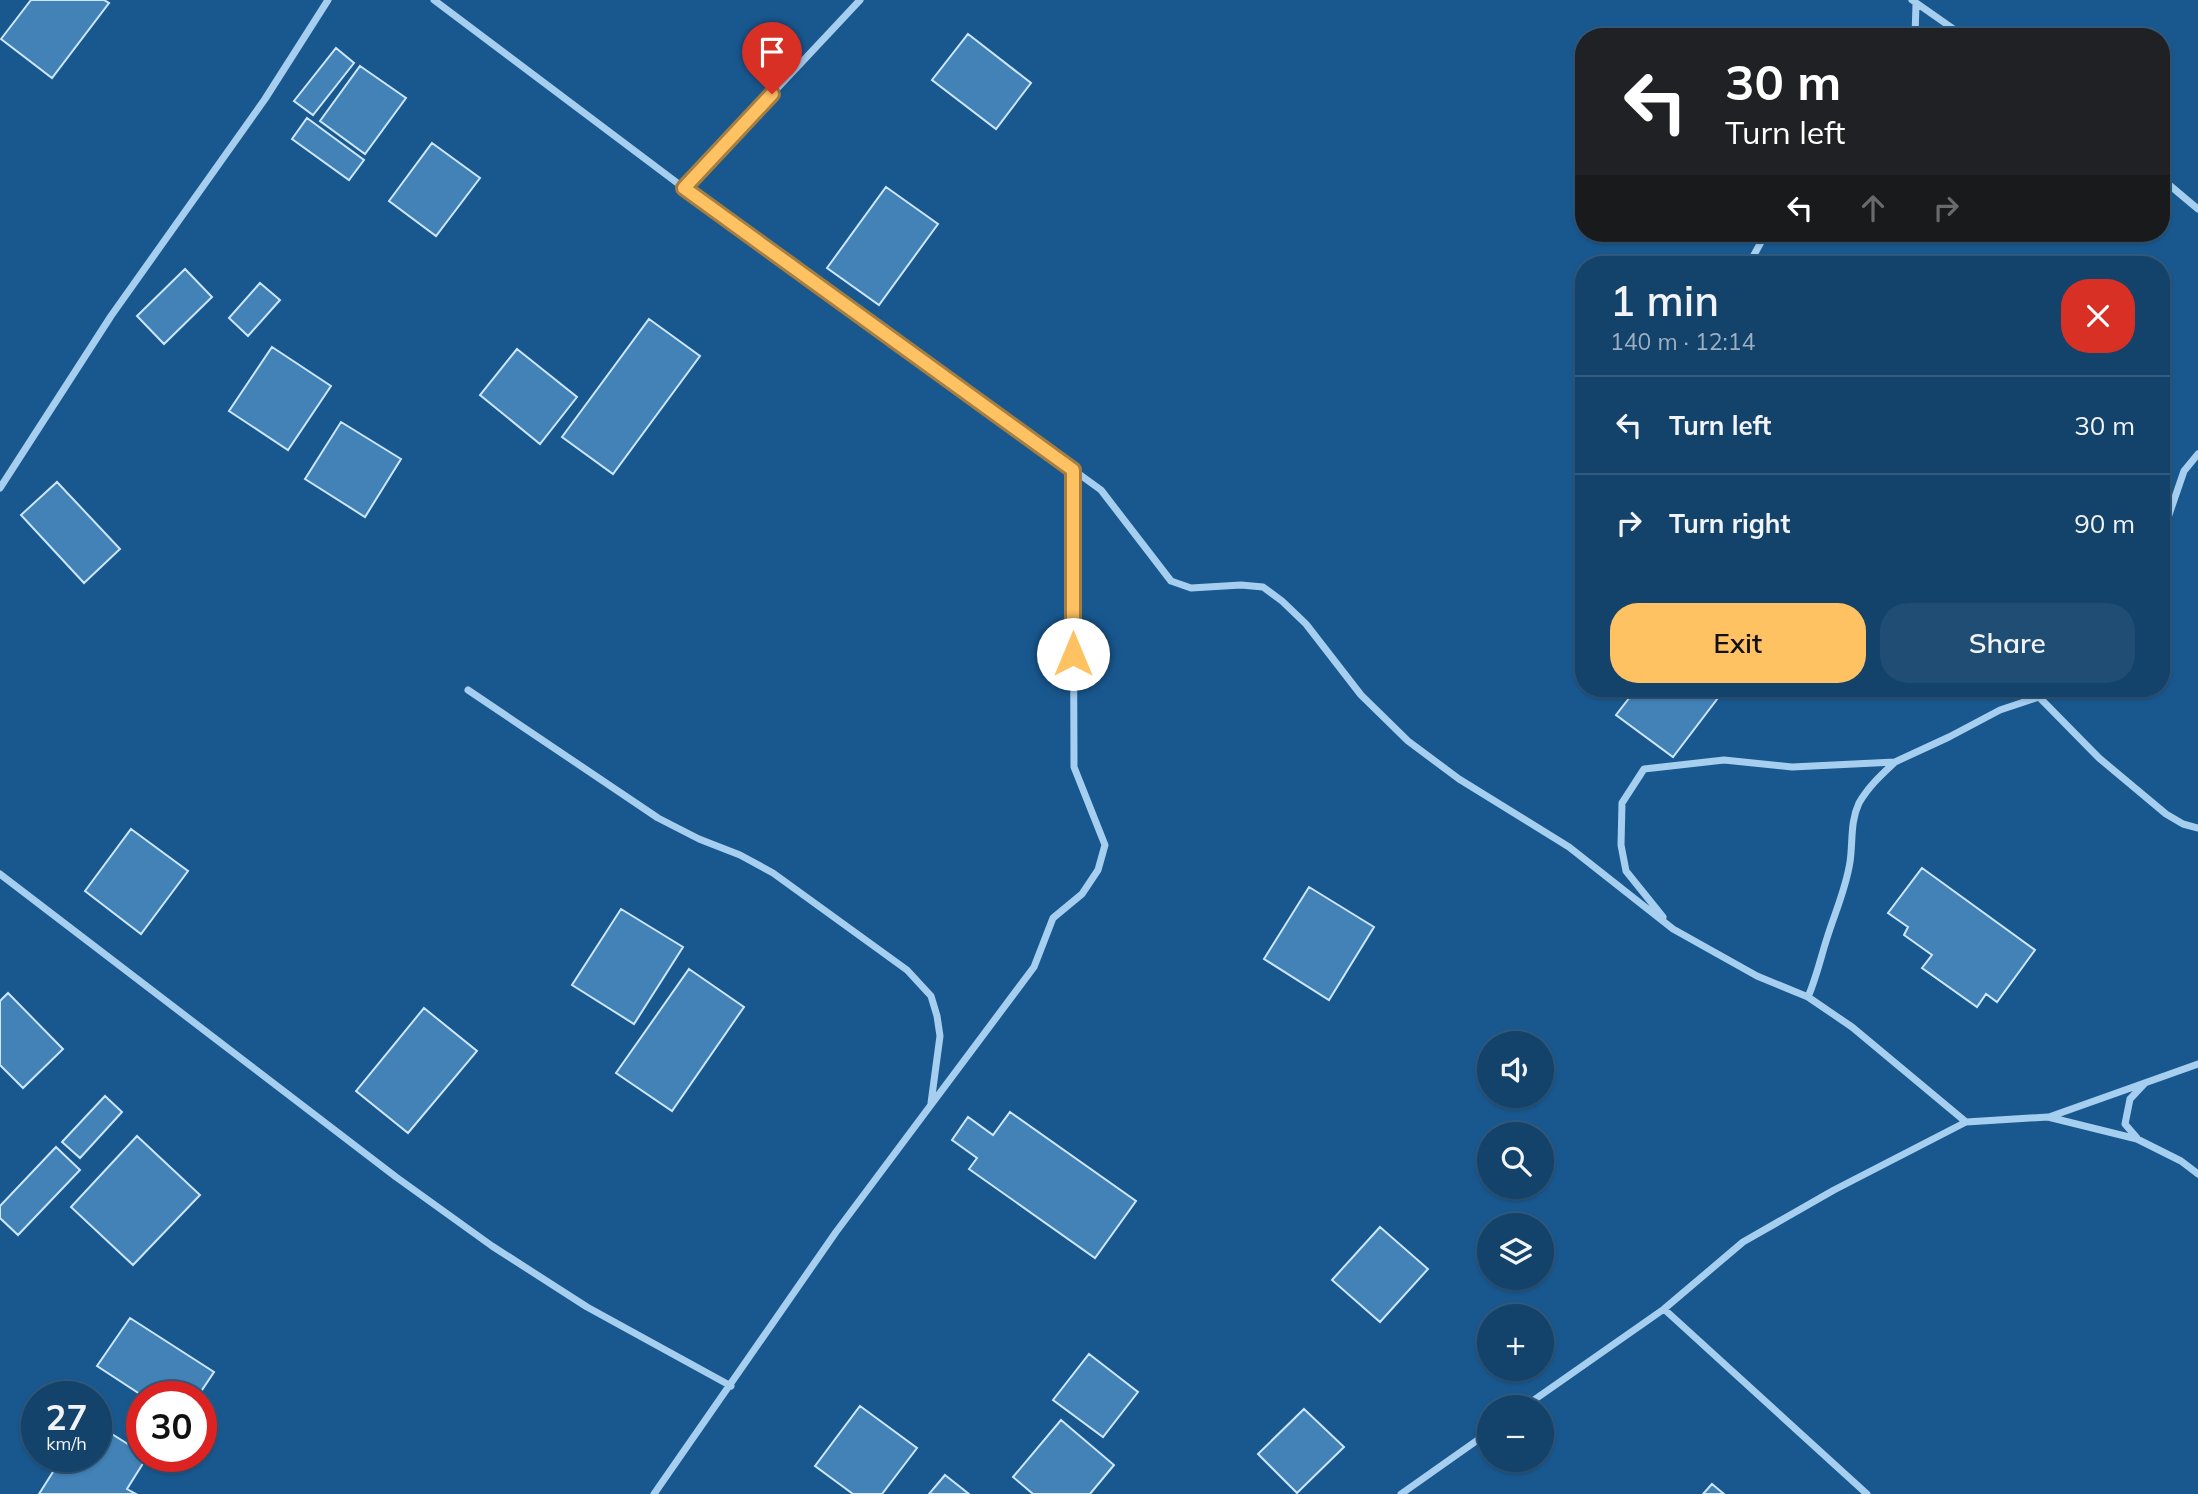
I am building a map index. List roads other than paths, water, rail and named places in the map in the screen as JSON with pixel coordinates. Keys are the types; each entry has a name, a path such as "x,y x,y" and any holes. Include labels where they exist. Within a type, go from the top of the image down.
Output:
{"street":[{"path":"0,488 111,316 265,99 328,0"},
{"path":"434,0 684,188 1101,490 1171,581 1191,588 1241,585 1263,587 1306,624 1361,695 1408,741 1459,779 1569,847 1673,929 1757,976 1808,997 1852,1027 1966,1122"},
{"path":"684,188 860,0"},
{"path":"1914,1 1915,28"},
{"path":"1914,1 1952,28"},
{"path":"2170,186 2198,209"},
{"path":"2170,512 2184,471 2198,454"},
{"path":"654,1494 836,1232 1034,967 1053,918 1082,894 1098,870 1105,845 1074,767 1073,470"},
{"path":"468,690 658,818 699,839 740,855 772,873 907,970 930,996 937,1016 940,1036 931,1103"},
{"path":"1808,997 1841,902 1850,861 1853,824 1858,806 1868,789 1895,762 2000,710 2039,697 2099,758 2166,814 2183,824 2198,828"},
{"path":"1673,929 1626,871 1621,845 1622,803 1644,769 1724,760 1792,767 1895,762"},
{"path":"0,874 396,1177 492,1246 587,1307 731,1386"},
{"path":"1541,1395 1664,1309 1743,1242 1834,1190 1966,1122 2048,1117 2198,1064"},
{"path":"2137,1139 2125,1124 2130,1099 2146,1082"},
{"path":"2048,1117 2137,1139 2181,1161 2198,1174"},
{"path":"1664,1309 1867,1494"},
{"path":"1401,1494 1477,1440"}]}
